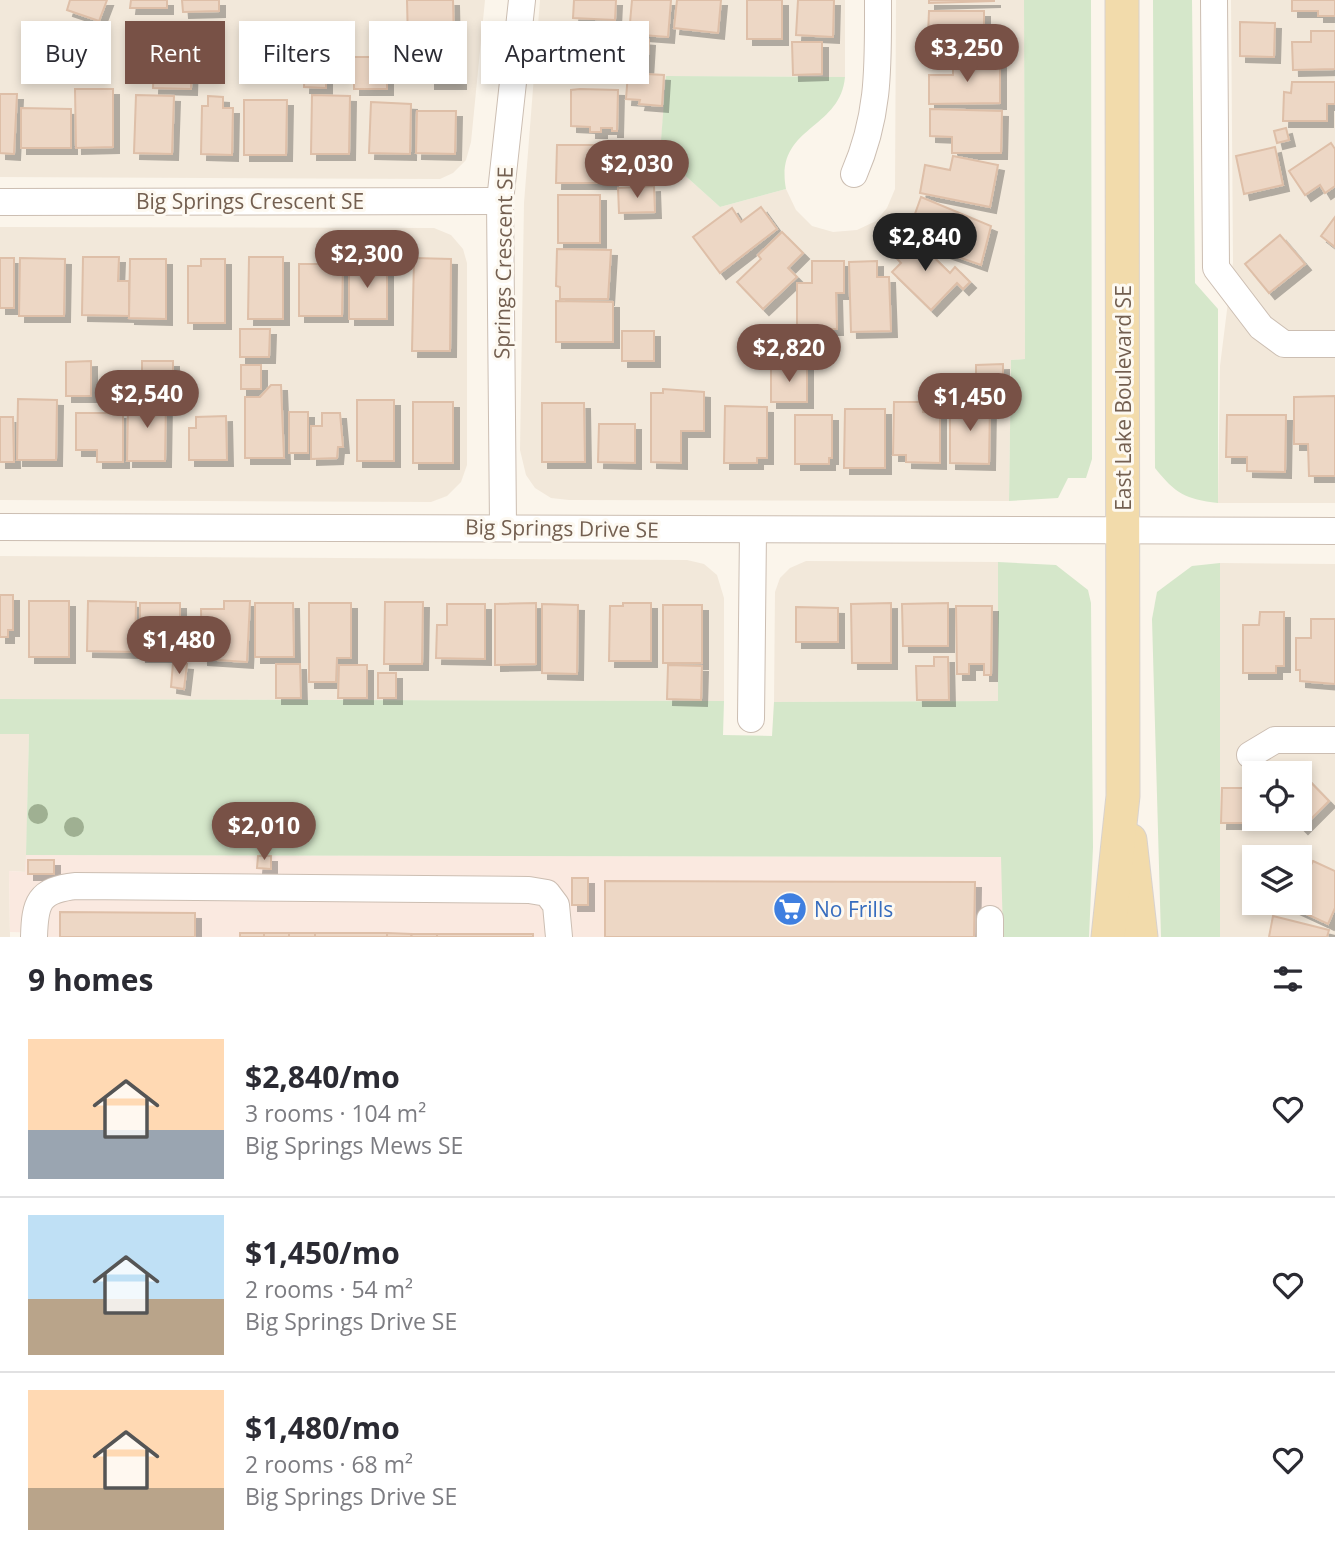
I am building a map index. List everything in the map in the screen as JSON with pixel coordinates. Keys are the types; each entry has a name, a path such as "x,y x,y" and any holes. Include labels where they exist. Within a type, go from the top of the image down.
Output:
{"main road":[{"name":"East Lake Boulevard SE","path":"1108,937 1124,796 1122,0"},
{"name":"East Lake Boulevard SE","path":"1124,796 1142,937"}],"street":[{"name":"Springs Crescent SE","path":"503,526 500,201 522,0"},
{"path":"854,174 868,141 875,110 878,83 878,0"},
{"path":"1214,0 1216,268 1254,319 1284,344 1335,344"},
{"name":"Big Springs Crescent SE","path":"0,202 500,201"},
{"name":"Big Springs Drive SE","path":"0,527 503,526 753,530 1124,528 1335,531"},
{"path":"751,719 753,530"},
{"path":"1250,755 1275,740 1335,740"},
{"path":"34,937 35,909 43,896 60,888 76,886 529,890 547,893 556,905 559,937"}],"shaded area":[{"path":"0,0 485,0 471,142 466,160 453,173 440,179 0,177"},
{"path":"540,0 845,0 845,77 667,76 660,153 720,207 786,189 796,210 812,226 833,232 857,230 876,221 887,208 895,189 896,0 1024,0 1025,359 1011,360 1009,501 569,500 551,498 535,488 526,475 520,450 524,203 533,84 649,84 649,21 538,21"},
{"path":"1231,0 1335,0 1335,503 1218,503 1220,366 1233,262"},
{"path":"0,227 434,228 451,235 463,249 467,263 467,465 461,482 447,496 431,502 0,500"},
{"path":"0,556 687,560 704,564 717,575 724,598 724,701 0,699"},
{"path":"806,561 998,562 998,701 774,702 775,592 780,578 790,568"},
{"path":"1220,563 1335,564 1335,937 1220,937"},
{"path":"0,734 29,734 26,872 9,871 10,937 0,937"},
{"path":"26,855 1002,857 1003,937 47,937 46,933 10,932 9,871 25,872"}],"green space":[{"path":"1024,0 1091,0 1092,459 1086,478 1068,478 1058,498 1009,501 1011,360 1025,359"},
{"path":"1153,0 1192,0 1195,283 1218,309 1218,503 1197,500 1182,494 1155,468"},
{"path":"666,76 845,77 841,95 832,108 798,140 789,153 785,168 786,189 720,207 660,153"},
{"path":"998,562 1056,565 1088,590 1091,603 1093,847 1089,937 1003,937 1001,857 26,855 29,734 0,734 0,699 724,701 723,735 772,736 774,702 998,701"},
{"path":"1220,563 1220,937 1161,937 1152,619 1157,592 1192,566"}],"building":[{"path":"70,0 107,0 99,21 67,10"},
{"path":"131,0 167,0 167,8 130,8"},
{"path":"182,0 219,0 219,11 183,12"},
{"path":"407,0 453,0 454,21 407,21"},
{"path":"574,0 616,0 615,20 573,18"},
{"path":"632,0 671,0 668,37 649,36 649,21 630,21"},
{"path":"677,0 721,0 718,33 674,28"},
{"path":"747,0 782,0 782,39 747,39"},
{"path":"798,0 834,0 833,37 796,35"},
{"path":"929,0 994,0 994,1 929,3"},
{"path":"1292,0 1335,0 1335,16 1318,16 1318,11 1292,11"},
{"path":"929,11 984,11 984,50 946,50 947,35 928,35"},
{"path":"1240,22 1275,23 1274,57 1240,56"},
{"path":"1311,31 1335,31 1335,69 1293,70 1292,42 1311,42"},
{"path":"792,42 822,42 822,74 793,75"},
{"path":"355,57 369,57 369,84 387,84 387,89 354,89"},
{"path":"953,62 1000,62 1000,103 929,104 929,75 953,75"},
{"path":"649,74 664,75 662,106 639,104 640,100 626,99 627,84 649,84"},
{"path":"1292,82 1335,82 1335,104 1327,104 1327,121 1283,121 1284,92 1291,93"},
{"path":"153,84 191,84 191,89 153,88"},
{"path":"304,84 326,84 326,88 304,87"},
{"path":"75,89 113,89 113,147 76,148"},
{"path":"571,90 618,90 617,131 601,128 601,132 590,132 590,127 571,126"},
{"path":"0,94 17,94 14,154 0,153"},
{"path":"136,95 174,96 172,154 134,153"},
{"path":"312,95 350,96 349,154 311,154"},
{"path":"208,96 223,97 223,108 233,108 232,155 201,154 202,106 208,106"},
{"path":"244,100 287,100 286,155 244,155"},
{"path":"371,102 411,104 410,154 369,153"},
{"path":"21,108 71,109 71,148 21,148"},
{"path":"930,109 1002,111 1001,153 952,153 952,137 930,136"},
{"path":"417,111 456,111 455,154 416,153"},
{"path":"1286,128 1289,140 1277,143 1274,131"},
{"path":"1331,143 1335,149 1335,186 1325,193 1320,185 1305,195 1289,171"},
{"path":"557,145 613,145 612,183 556,183"},
{"path":"1275,147 1283,185 1244,194 1236,156"},
{"path":"953,156 998,165 990,207 920,193 925,165 950,170"},
{"path":"654,186 655,212 619,213 618,188"},
{"path":"558,195 600,195 600,243 558,243"},
{"path":"921,197 991,226 981,265 932,248 937,234 911,225"},
{"path":"761,207 777,229 720,273 693,237 732,208 741,222"},
{"path":"1335,217 1335,247 1321,236"},
{"path":"782,232 803,253 788,268 797,277 763,309 737,282 761,259 758,255"},
{"path":"909,233 950,273 955,267 970,282 963,289 957,283 931,310 892,272 901,263 891,252"},
{"path":"1280,235 1305,264 1269,293 1245,264"},
{"path":"557,249 611,250 608,299 560,299 560,287 556,286"},
{"path":"83,257 119,257 118,281 129,281 129,316 82,315"},
{"path":"249,257 283,257 283,319 248,319"},
{"path":"0,258 14,258 14,308 0,308"},
{"path":"20,258 65,259 64,316 19,316"},
{"path":"414,258 451,259 450,351 412,351"},
{"path":"130,259 166,259 166,319 129,318"},
{"path":"201,259 225,259 225,323 188,323 188,266 201,266"},
{"path":"349,259 374,260 374,267 387,267 387,319 349,319"},
{"path":"812,261 844,261 844,293 836,293 837,329 797,329 797,283 812,283"},
{"path":"877,261 877,277 889,277 891,331 851,332 849,262"},
{"path":"299,264 343,264 342,316 299,316"},
{"path":"556,301 613,302 613,342 556,342"},
{"path":"240,329 270,329 269,357 240,357"},
{"path":"622,331 654,331 654,361 622,361"},
{"path":"91,361 91,396 66,396 66,362"},
{"path":"142,361 173,361 173,392 151,393 151,373 142,373"},
{"path":"1003,364 1003,396 976,396 976,365"},
{"path":"241,365 261,365 261,389 241,389"},
{"path":"771,365 807,365 807,402 771,402"},
{"path":"271,385 281,385 284,458 245,458 245,397 260,397"},
{"path":"663,389 704,392 704,431 681,431 681,463 651,462 651,393 663,393"},
{"path":"145,396 166,399 165,461 127,461 128,410 133,410 133,399 145,400"},
{"path":"1335,396 1335,476 1309,476 1308,444 1294,444 1294,397"},
{"path":"18,399 57,400 56,460 17,460"},
{"path":"357,400 394,400 394,461 357,461"},
{"path":"413,402 453,402 453,463 413,463"},
{"path":"894,402 923,402 923,412 940,413 940,463 906,462 906,455 893,455"},
{"path":"950,402 990,403 989,464 950,463"},
{"path":"542,403 584,403 585,462 542,462"},
{"path":"725,406 767,407 767,458 757,458 757,463 724,463"},
{"path":"845,409 885,409 885,468 844,468"},
{"path":"289,412 308,412 308,453 289,453"},
{"path":"76,413 123,413 123,462 97,462 97,450 76,450"},
{"path":"322,413 340,413 343,447 338,447 337,458 311,459 311,426 322,426"},
{"path":"795,415 832,415 832,458 829,458 829,464 795,464"},
{"path":"1227,415 1286,415 1285,472 1247,471 1247,457 1226,457"},
{"path":"226,416 227,460 189,460 189,428 196,428 196,417"},
{"path":"0,417 13,417 14,462 0,462"},
{"path":"599,424 635,424 635,463 598,462"},
{"path":"0,595 13,595 13,630 8,630 8,637 0,637"},
{"path":"29,601 69,601 69,657 29,657"},
{"path":"88,601 136,602 135,652 87,651"},
{"path":"224,601 250,601 247,662 202,659 201,609 224,609"},
{"path":"385,602 423,602 422,664 384,664"},
{"path":"140,603 180,603 180,656 140,656"},
{"path":"255,603 293,603 294,657 255,657"},
{"path":"309,603 351,603 351,658 337,658 336,682 309,682"},
{"path":"536,603 536,664 495,665 495,604"},
{"path":"623,603 651,603 651,661 609,661 610,606 623,606"},
{"path":"891,603 891,663 852,663 851,604"},
{"path":"948,603 948,646 903,646 902,604"},
{"path":"447,604 485,604 485,659 436,658 437,625 447,625"},
{"path":"542,604 578,605 577,674 542,673"},
{"path":"663,605 702,605 702,663 663,663"},
{"path":"956,606 992,606 991,675 984,675 984,664 969,664 969,674 957,674"},
{"path":"796,607 838,608 838,642 796,642"},
{"path":"1260,612 1284,612 1284,666 1276,666 1276,673 1243,673 1243,625 1259,625"},
{"path":"1311,619 1335,619 1335,684 1300,681 1300,670 1296,670 1296,638 1311,638"},
{"path":"934,657 948,657 949,700 917,700 916,666 934,666"},
{"path":"173,663 187,664 184,689 171,687"},
{"path":"276,664 300,664 301,698 276,698"},
{"path":"339,665 367,665 367,698 338,698"},
{"path":"668,665 702,666 701,700 667,699"},
{"path":"378,673 396,673 396,698 378,698"},
{"path":"1312,784 1329,801 1312,818"},
{"path":"1222,788 1242,788 1242,823 1221,823"},
{"path":"258,856 271,856 271,869 257,868"},
{"path":"28,860 54,860 54,874 28,874"},
{"path":"1313,861 1335,871 1335,908 1328,924 1309,915 1312,915"},
{"path":"572,878 588,878 588,905 572,905"},
{"name":"No Frills","path":"605,881 975,882 974,937 605,937"},
{"path":"60,912 195,913 195,937 60,937"},
{"path":"1273,916 1329,930 1327,937 1269,937"},
{"path":"240,933 264,933 264,937 240,937"},
{"path":"264,933 289,933 289,937 264,937"},
{"path":"289,933 315,933 315,937 289,937"},
{"path":"315,933 387,933 387,937 315,937"},
{"path":"387,933 412,934 411,937 387,937"},
{"path":"412,934 437,934 437,937 411,937"},
{"path":"437,934 533,934 533,937 437,937"}],"place":[{"name":"No Frills","path":"790,909"}]}
